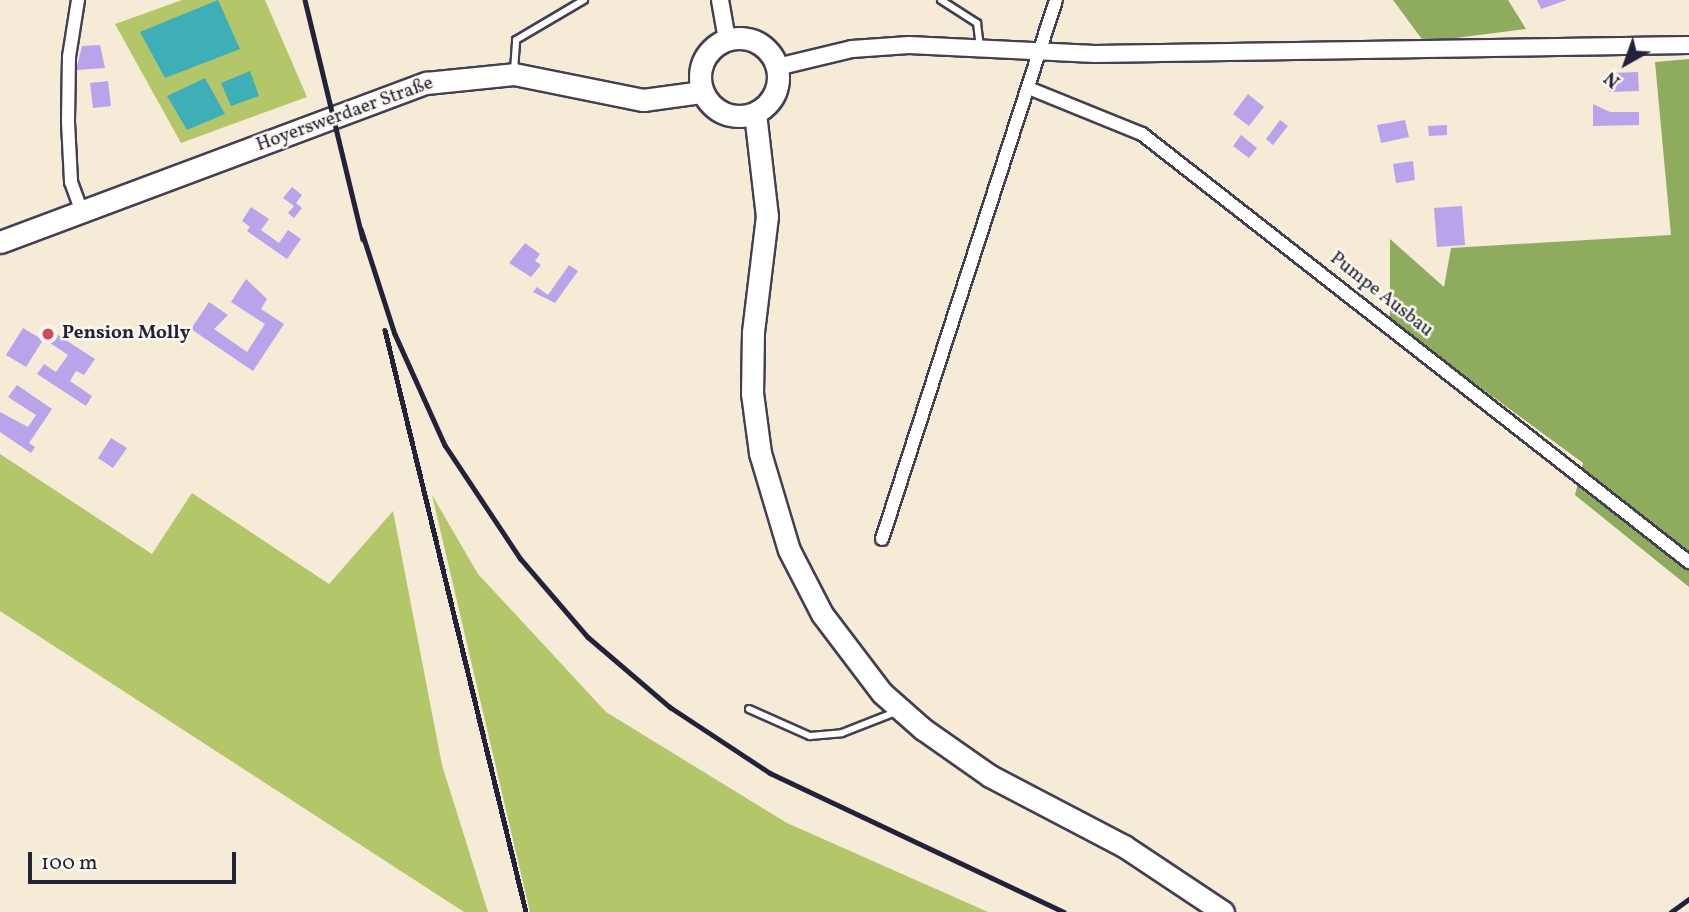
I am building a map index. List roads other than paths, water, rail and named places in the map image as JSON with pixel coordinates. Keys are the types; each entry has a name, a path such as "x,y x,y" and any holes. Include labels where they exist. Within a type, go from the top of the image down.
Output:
{"main road":[{"path":"727,38 749,38 763,45 777,67 774,96 755,113 732,115 719,110 702,92 704,59 727,38"},
{"name":"Hoyerswerdaer Straße","path":"0,242 426,83 514,74 643,100 702,92"},
{"path":"755,113 767,216 753,332 752,393 760,453 778,518 804,583 842,642 900,711 990,776 1124,846 1223,912"}],"street":[{"path":"78,0 69,57 68,122 71,182 82,212"},
{"path":"720,0 727,38"},
{"path":"882,540 1043,52 1056,0"},
{"path":"777,67 852,49 981,46 1043,52 1689,45"},
{"name":"Pumpe Ausbau","path":"1031,89 1142,134 1689,562"}],"lane":[{"path":"514,74 516,40 584,0"},
{"path":"941,0 976,23 981,46"},
{"path":"749,709 810,736 842,733 900,711"}],"water":[{"path":"218,0 240,49 165,78 140,32"},
{"path":"250,71 259,96 231,106 221,83"},
{"path":"205,78 225,114 187,130 167,96"}],"railway":[{"path":"305,0 363,239"},
{"path":"361,229 395,334 445,445 520,558 588,637 670,707 770,773 1064,912"},
{"path":"385,330 526,912"},
{"path":"1671,912 1689,899"}],"place":[{"name":"Pension Molly","path":"48,334"}]}
